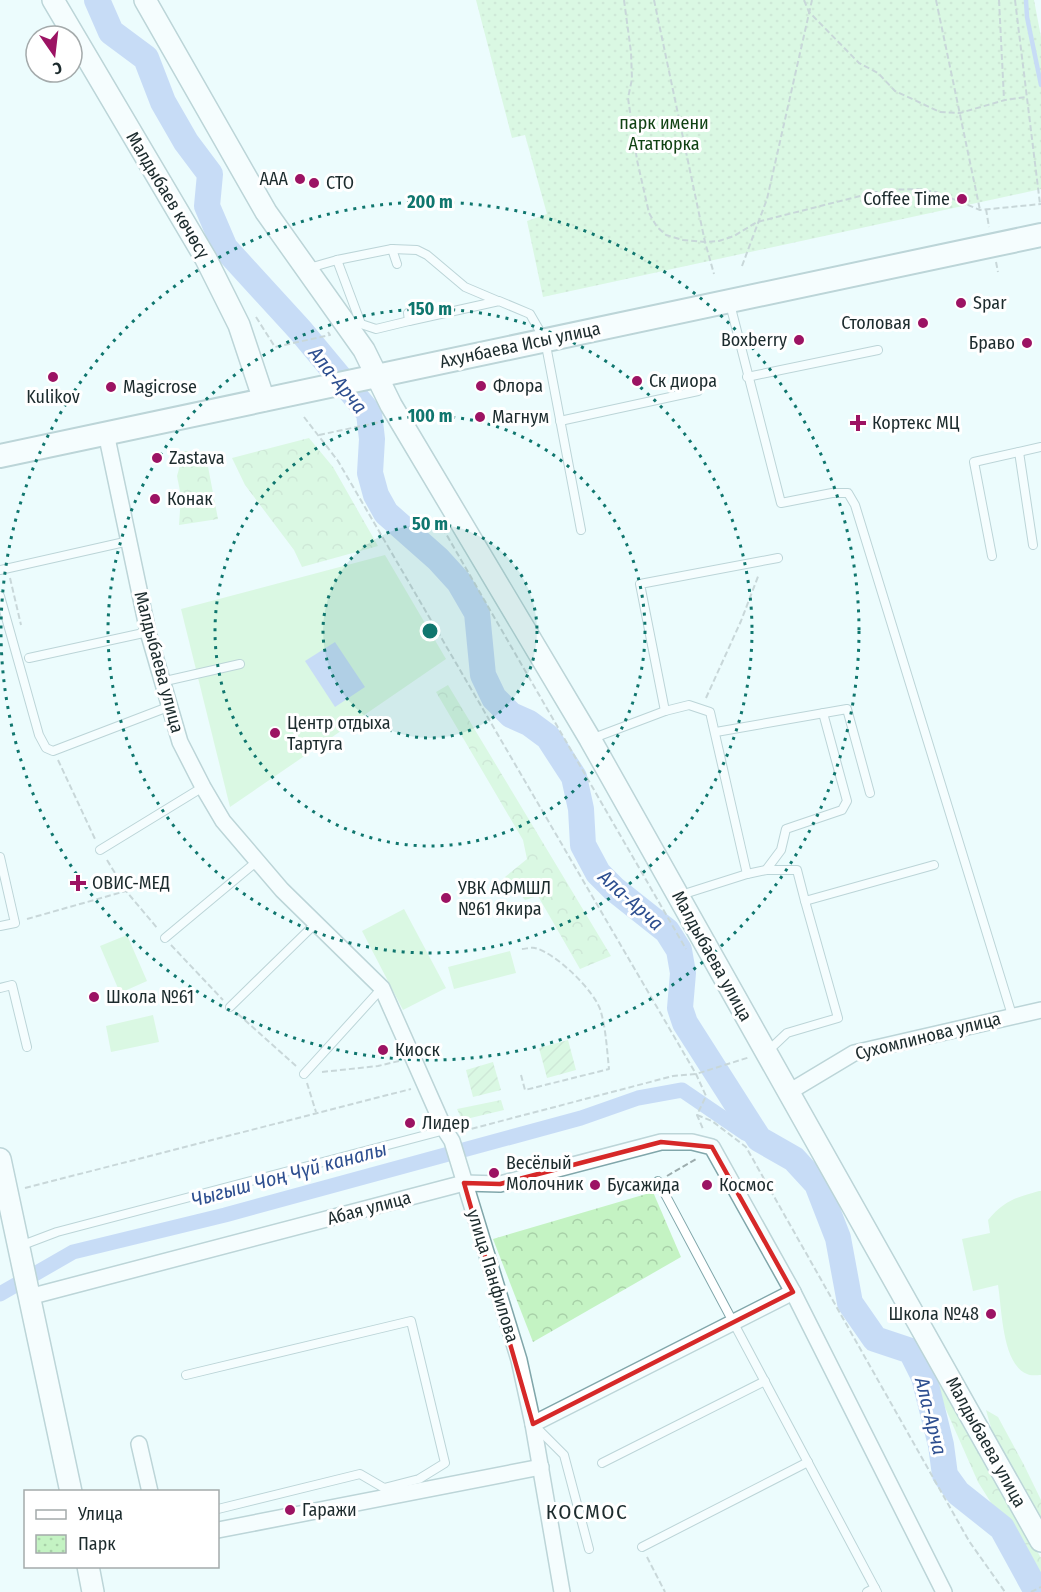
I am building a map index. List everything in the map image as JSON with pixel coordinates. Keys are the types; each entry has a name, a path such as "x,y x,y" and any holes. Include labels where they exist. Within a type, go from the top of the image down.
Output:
{"main road":[{"name":"Ахунбаева Исы улица","path":"0,456 1041,235"}],"street":[{"name":"Малдыбаев көчөсү","path":"53,0 206,259 239,325 264,400"},
{"path":"145,0 266,212 364,350 368,377"},
{"name":"Малдыбаева улица","path":"368,377 397,415 590,739 679,896 758,1055 789,1092 1041,1541"},
{"name":"Малдыбаева улица","path":"106,433 148,632 180,742 223,822 256,862 382,988 449,1136"},
{"name":"Сухомлинова улица","path":"789,1092 854,1053 1041,1010"},
{"name":"улица Панфилова","path":"449,1136 519,1360 533,1425 562,1592"},
{"name":"Абая улица","path":"27,1283 465,1183 500,1184 661,1142 692,1142 707,1146"},
{"path":"707,1146 793,1292 944,1592"},
{"path":"0,1159 71,1490"},
{"path":"533,1425 793,1292"},
{"path":"139,1444 150,1490"},
{"path":"219,1530 540,1467"},
{"path":"88,1568 93,1592"}],"lane":[{"path":"306,268 392,249 417,250 428,255 465,287 530,314 544,340 581,530"},
{"path":"392,249 397,264"},
{"path":"337,260 361,324 376,329 408,317 499,301"},
{"path":"729,301 781,503 832,493 848,494 855,505 1012,1016"},
{"path":"747,377 878,350"},
{"path":"560,421 698,391"},
{"path":"992,556 974,462 1041,447"},
{"path":"1018,452 1033,545"},
{"path":"4,569 129,541"},
{"path":"665,711 640,584 778,558"},
{"path":"0,596 39,735 46,747 53,751 168,706"},
{"path":"29,658 148,632"},
{"path":"161,681 240,664"},
{"path":"590,739 665,711 689,705 710,712 747,874"},
{"path":"716,732 847,709 870,793"},
{"path":"766,870 781,850 786,829 842,810 847,801 824,713"},
{"path":"100,850 203,788"},
{"path":"0,857 15,923 0,926"},
{"path":"165,938 256,862"},
{"path":"805,901 934,865"},
{"path":"679,896 747,874 766,870 797,870 838,1018 788,1032 758,1055"},
{"path":"230,1007 316,923"},
{"path":"0,988 12,985 27,1047"},
{"path":"304,1074 382,988"},
{"path":"19,1246 57,1232 449,1136"},
{"path":"658,1181 876,1590 867,1592"},
{"path":"186,1375 411,1321 445,1463 419,1479 384,1488 360,1474 219,1509"},
{"path":"602,1463 765,1381"},
{"path":"533,1425 564,1455 589,1549"},
{"path":"642,1547 808,1462"}],"path":[{"path":"624,0 631,52 632,79 628,98 630,122 649,213 657,227 666,235 682,240 705,242 719,241 734,236 757,222 884,190 918,189 936,192 980,210 1040,204 1015,0"},
{"path":"654,0 705,242 714,274"},
{"path":"804,0 809,12 859,63 878,73 895,91 940,112 960,113 1005,100 1026,97"},
{"path":"742,266 767,199 812,0"},
{"path":"936,0 980,210"},
{"path":"999,0 1005,100"},
{"path":"275,347 330,335"},
{"path":"304,417 338,461 696,1074 706,1096 697,1115 707,1146 658,1181"},
{"path":"319,435 384,421"},
{"path":"4,569 21,624"},
{"path":"700,709 741,621 760,570"},
{"path":"53,751 100,850 126,891 165,938 230,1007 304,1074 316,1113"},
{"path":"15,923 126,891"},
{"path":"521,949 535,948 553,958 573,973 594,995 601,1011 609,1069 525,1090 521,1075"},
{"path":"449,1136 673,1076 696,1074 758,1055"},
{"path":"304,1074 378,1066 413,1057"},
{"path":"7,1192 425,1085"},
{"path":"697,1115 712,1121 746,1147 969,1541 1005,1592"},
{"path":"642,1547 665,1592"},
{"path":"1031,1592 1041,1587"}],"highlighted area":[{"path":"661,1142 712,1147 793,1292 533,1424 464,1183 500,1184"}],"green space":[{"name":"парк имени Ататюрка","path":"476,0 1034,0 1041,37 1041,189 543,297 527,221 547,214 525,135 512,138"},
{"path":"309,438 333,467 378,546 302,567 294,550 245,485 232,458"},
{"path":"184,451 205,451 218,519 179,525 181,496 177,476"},
{"name":"Центр отдыха Тартуга","path":"385,555 446,659 230,807 181,609"},
{"path":"448,685 611,956 580,969 538,896 525,900 505,877 527,859 523,840 436,692"},
{"path":"404,909 446,988 403,1010 362,931"},
{"path":"127,935 147,981 120,993 100,946"},
{"path":"510,951 516,973 454,989 448,967"},
{"path":"153,1015 159,1042 111,1052 106,1026"},
{"path":"568,1040 576,1070 547,1078 539,1048"},
{"path":"493,1062 501,1090 473,1097 466,1070"},
{"path":"501,1100 504,1110 462,1120 457,1109"},
{"path":"1041,1191 1041,1375 1032,1375 1019,1368 1012,1359 1002,1321 998,1285 973,1291 962,1239 990,1233 988,1220 1000,1208 1017,1198"},
{"path":"653,1192 681,1257 533,1342 493,1239"},
{"path":"943,1382 1041,1558 1041,1583 978,1482 936,1387"},
{"path":"986,1410 998,1417 1024,1465 1041,1500 1041,1521 996,1445"}],"water":[{"path":"335,642 365,687 335,707 305,661"}],"waterway":[{"name":"Ала-Арча","path":"97,0 111,32 146,58 163,102 186,142 210,174 207,206 225,248 300,330 369,413 372,439 370,473 376,495 386,513 438,559 459,582 477,613 483,675 494,698 511,715 529,723 548,737 574,777 581,809 583,845 598,873 614,889 667,931 679,950 683,973 680,1008 685,1023 759,1139 794,1159 817,1184 838,1238 850,1303 875,1339 911,1351 924,1377 941,1445 945,1475 958,1493 1002,1528 1037,1592"},
{"path":"1026,0 1027,17 1041,85"},
{"name":"Чыгыш Чоң Чүй каналы","path":"0,1294 73,1252 225,1215 581,1118 638,1098 682,1090 745,1133 759,1139"}],"place":[{"name":"ААА","path":"300,179"},
{"name":"CTO","path":"314,183"},
{"name":"Coffee Time","path":"962,199"},
{"name":"Spar","path":"961,303"},
{"name":"Столовая","path":"923,323"},
{"name":"Boxberry","path":"799,340"},
{"name":"Браво","path":"1027,343"},
{"name":"Kulikov","path":"53,377"},
{"name":"Ск диора","path":"637,381"},
{"name":"Флора","path":"481,386"},
{"name":"Magicrose","path":"111,387"},
{"name":"Магнум","path":"480,417"},
{"name":"Кортекс МЦ","path":"858,423"},
{"name":"Zastava","path":"157,458"},
{"name":"Конак","path":"155,499"},
{"name":"Центр отдыха Тартуга","path":"275,733"},
{"name":"ОВИС-МЕД","path":"78,883"},
{"name":"УВК АФМШЛ №61 Якира","path":"446,898"},
{"name":"Школа №61","path":"94,997"},
{"name":"Киоск","path":"383,1050"},
{"name":"Лидер","path":"410,1123"},
{"name":"Весёлый Молочник","path":"494,1173"},
{"name":"Бусажида","path":"595,1185"},
{"name":"Космос","path":"707,1185"},
{"name":"Школа №48","path":"991,1314"},
{"name":"Гаражи","path":"290,1510"}],"district":[{"name":"КОСМОС","path":"587,1512"}]}
